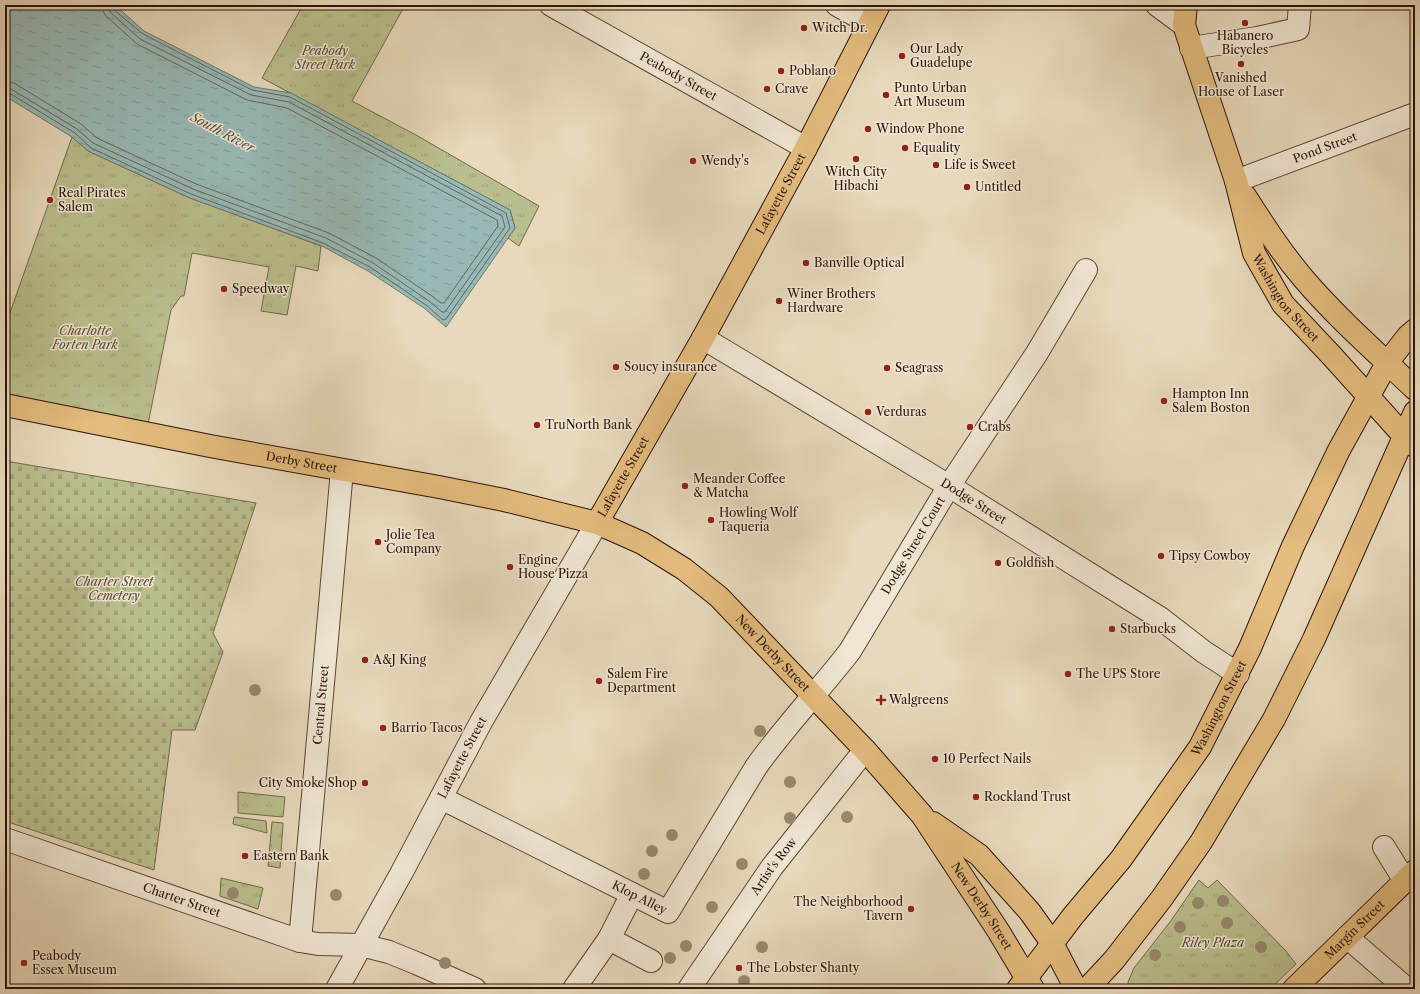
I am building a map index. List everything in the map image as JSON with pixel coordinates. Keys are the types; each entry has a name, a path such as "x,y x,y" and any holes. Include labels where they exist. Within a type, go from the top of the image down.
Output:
{"main road":[{"name":"Lafayette Street","path":"597,523 703,338 806,148 874,14"},
{"name":"Washington Street","path":"1185,15 1191,48 1236,181 1254,253 1283,304 1410,441"},
{"name":"Washington Street","path":"1236,181 1274,240 1303,278 1343,320 1415,389"},
{"path":"1388,363 1408,336 1415,330"},
{"name":"Washington Street","path":"1026,985 1052,943 1121,859 1200,747 1238,674 1297,539 1339,450 1388,363"},
{"name":"Derby Street","path":"5,405 210,446 439,487 504,500 597,523"},
{"path":"1087,989 1114,960 1153,910 1201,842 1274,719 1410,441 1415,412"},
{"name":"New Derby Street","path":"597,523 642,543 684,569 720,597 865,750 922,815 999,932 1026,985"},
{"name":"New Derby Street","path":"922,815 979,855 1030,912 1052,943 1076,989"},
{"name":"Margin Street","path":"1294,989 1410,876"}],"street":[{"name":"Peabody Street","path":"551,5 806,148"},
{"path":"837,5 874,14"},
{"path":"1157,5 1185,15"},
{"path":"1191,48 1257,38 1298,29 1300,5"},
{"name":"Pond Street","path":"1236,181 1415,114"},
{"name":"Dodge Street Court","path":"814,696 850,651 949,486 1038,353 1086,270"},
{"name":"Dodge Street","path":"703,338 949,486 1160,618 1204,652 1238,674"},
{"name":"Central Street","path":"300,941 342,470"},
{"name":"Lafayette Street","path":"361,945 482,722 597,523"},
{"name":"Klop Alley","path":"441,798 668,912 756,767 771,746 814,696"},
{"name":"Artist's Row","path":"689,989 772,867 865,750"},
{"name":"Charter Street","path":"5,839 300,941 318,944 361,945 389,952 475,989"},
{"path":"1384,847 1410,876"},
{"path":"574,989 609,939 632,894"},
{"path":"1347,938 1407,989"},
{"path":"609,939 651,961"},
{"path":"337,989 361,945"}],"green space":[{"name":"Peabody Street Park","path":"303,5 405,5 352,101 416,135 539,206 519,246 508,238 515,228 510,210 262,78"},
{"name":"Charlotte Forten Park","path":"72,137 88,151 190,198 321,246 318,271 296,266 287,315 261,311 269,267 192,253 184,296 181,296 171,310 146,434 5,405 5,327"},
{"name":"Charter Street Cemetery","path":"5,461 256,503 213,633 223,652 195,730 172,730 154,870 5,821"},
{"path":"238,792 285,797 283,817 238,813"},
{"path":"234,817 266,821 267,833 233,824"},
{"path":"272,822 283,823 280,868 268,866"},
{"path":"221,878 263,888 258,909 220,896"},
{"name":"Riley Plaza","path":"1199,880 1208,888 1217,880 1285,950 1296,964 1270,989 1129,989 1128,982 1134,968 1170,922"}],"water":[{"name":"South River","path":"5,5 115,5 144,31 254,87 291,93 510,210 515,228 446,327 424,308 368,271 322,246 190,198 88,151 72,137 5,96"}],"place":[{"name":"Habanero Bicycles","path":"1245,23"},
{"name":"Witch Dr.","path":"804,28"},
{"name":"Our Lady Guadelupe","path":"902,56"},
{"name":"Vanished House of Laser","path":"1241,64"},
{"name":"Poblano","path":"781,71"},
{"name":"Crave","path":"767,89"},
{"name":"Punto Urban Art Museum","path":"886,95"},
{"name":"Window Phone","path":"868,129"},
{"name":"Equality","path":"905,148"},
{"name":"Witch City Hibachi","path":"856,159"},
{"name":"Wendy's","path":"693,161"},
{"name":"Life is Sweet","path":"936,165"},
{"name":"Untitled","path":"967,187"},
{"name":"Real Pirates Salem","path":"50,200"},
{"name":"Banville Optical","path":"806,263"},
{"name":"Speedway","path":"224,289"},
{"name":"Winer Brothers Hardware","path":"779,301"},
{"name":"Soucy insurance","path":"616,367"},
{"name":"Seagrass","path":"887,368"},
{"name":"Hampton Inn Salem Boston","path":"1164,401"},
{"name":"Verduras","path":"868,412"},
{"name":"TruNorth Bank","path":"537,425"},
{"name":"Crabs","path":"970,427"},
{"name":"Meander Coffee & Matcha","path":"685,486"},
{"name":"Howling Wolf Taqueria","path":"711,520"},
{"name":"Jolie Tea Company","path":"378,542"},
{"name":"Tipsy Cowboy","path":"1161,556"},
{"name":"Goldfish","path":"998,563"},
{"name":"Engine House Pizza","path":"510,567"},
{"name":"Starbucks","path":"1112,629"},
{"name":"A&J King","path":"365,660"},
{"name":"The UPS Store","path":"1068,674"},
{"name":"Salem Fire Department","path":"599,681"},
{"name":"Walgreens","path":"881,700"},
{"name":"Barrio Tacos","path":"383,728"},
{"name":"10 Perfect Nails","path":"935,759"},
{"name":"City Smoke Shop","path":"365,783"},
{"name":"Rockland Trust","path":"976,797"},
{"name":"Eastern Bank","path":"245,856"},
{"name":"The Neighborhood Tavern","path":"911,909"},
{"name":"Peabody Essex Museum","path":"24,963"},
{"name":"The Lobster Shanty","path":"739,968"}]}
